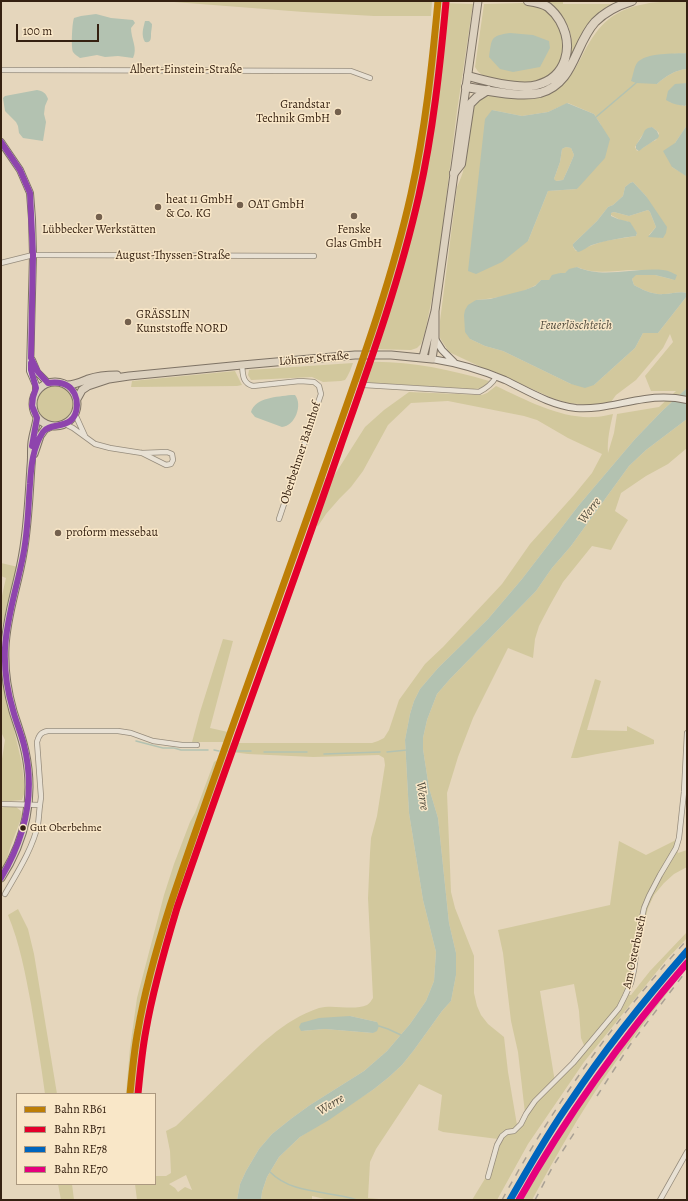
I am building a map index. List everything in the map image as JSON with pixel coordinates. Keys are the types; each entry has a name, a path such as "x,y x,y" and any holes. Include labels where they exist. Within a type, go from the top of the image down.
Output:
{"highway":[{"path":"468,76 493,82 526,86 537,85 548,81 558,73 565,61 567,46 565,30 558,16 549,8 538,2 528,1"},
{"path":"466,87 528,95 541,93 563,79 586,35 595,22 614,8 632,1"},
{"path":"454,173 461,164 470,104 477,97 488,90"}],"main road":[{"path":"423,357 435,311 478,1"},
{"path":"1,142 20,170 30,193 33,256 30,371 36,386 36,391"},
{"path":"432,359 436,339 435,311"},
{"path":"436,339 442,350 455,364"},
{"name":"Löhner Straße","path":"77,399 82,390 88,386 129,376 355,355 391,355 423,357 455,364 496,377 559,404 576,408 593,408 656,398 687,400"},
{"path":"31,358 37,372 48,382"},
{"name":"Löhner Straße","path":"67,385 73,385 90,378 107,375 129,376"},
{"path":"48,382 61,382 67,385 73,391 77,399 75,414 65,424 58,426 46,425 37,418 32,405 32,400 36,391 48,382"},
{"path":"1,878 9,866 20,842 28,805 29,788 25,750 9,695 6,678 5,653 6,631 23,554 27,520 32,443 37,418"},
{"path":"31,465 40,436 45,429 51,426"}],"street":[{"name":"Albert-Einstein-Straße","path":"1,70 351,71 370,78"},
{"name":"August-Thyssen-Straße","path":"1,263 33,256 314,256"},
{"name":"Oberbehmer Bahnhof","path":"242,365 244,380 247,384 252,386 314,382 319,386 321,394 279,519"},
{"path":"364,385 479,392 494,382 496,377"},
{"path":"75,414 86,437"},
{"path":"65,424 95,444 142,453 168,452 172,454 173,460 171,464 166,466 142,453"},
{"path":"5,894 19,871 38,825 40,790 37,742 42,732 118,731 131,733 153,741 182,745 197,745"},
{"name":"Am Osterbusch","path":"488,1177 497,1145 502,1136 507,1132 514,1131 521,1124 535,1101 573,1062 619,1008 626,996 634,970 638,937 644,908 660,874 676,848 679,838 684,792 687,733"},
{"path":"1,804 40,806"},
{"path":"681,816 687,814"},
{"path":"660,1200 687,1152"}],"shaded area":[{"path":"161,1 432,2 431,16 374,16"},
{"path":"547,1 563,1 563,4 613,4 599,14 567,67 572,45 570,31 563,17"},
{"path":"660,2 687,2 687,53 658,55 657,84 671,74 687,69 687,83 682,84 670,102 685,106 687,104 687,125 675,143 672,167 687,176 687,293 656,294 634,285 632,279 635,275 655,275 675,280 648,271 631,270 600,272 585,270 577,267 565,273 560,273 549,280 541,280 535,286 514,294 476,300 470,339 485,346 503,351 571,384 594,385 635,348 643,333 658,333 687,296 687,388 635,439 579,505 522,579 488,619 438,668 420,689 414,701 405,740 409,813 423,900 436,952 434,981 426,1001 410,1024 387,1051 364,1071 310,1105 272,1134 259,1149 246,1171 240,1184 237,1200 137,1200 135,1185 156,1185 156,1176 166,1176 171,1173 170,1151 166,1131 176,1126 271,1036 282,1027 306,1013 319,1008 362,1007 367,1005 373,998 368,898 370,853 371,838 377,816 385,765 384,758 379,755 313,757 232,752 228,755 204,833 171,926 148,1023 139,1093 133,1093 137,1050 145,1001 152,971 167,921 230,743 372,743 384,738 389,730 399,700 425,664 502,584 530,544 592,473 602,454 568,438 537,420 524,416 448,401 411,403 388,425 363,471 351,487 326,514 318,526 309,521 325,478 332,479 365,427 384,410 409,392 482,395 496,386 556,412 582,417 613,414 608,438 608,453 614,433 617,414 659,407 676,391 651,391 645,376 673,342 670,334 663,348 636,380 616,395 611,402 589,405 568,403 552,398 483,368 449,352 440,338 440,321 457,187 464,167 469,123 477,102 482,98 494,95 529,99 537,98 556,91 565,83 575,69 592,38 613,16 633,7","holes":["568,103 594,114 601,125 577,189 548,191 528,241 492,110 522,116 548,112","652,127 659,133 656,140 637,151 635,147 642,135","633,182 646,196 663,238 649,235 656,227 648,210 629,216 614,212 611,213 611,215 622,221 627,221 637,233 636,236 604,241 576,251 573,244 597,221 608,207 613,205 623,196 625,187","350,1016 377,1022 373,1033 325,1029 301,1031","186,1175 192,1190 185,1187 178,1192 169,1184"]},
{"path":"442,3 473,4 457,111 436,279 425,332 421,344 417,348 411,350 370,349 371,340 398,252 419,169"},
{"path":"525,3 548,11 561,27 564,33 565,48 560,62 551,74 533,82 516,82 484,76 475,67 484,4"},
{"path":"566,147 571,148 574,155 563,180 555,181 554,179 560,162 562,149"},
{"path":"363,362 395,362 427,366 489,381 483,388 474,389 357,382"},
{"path":"353,363 345,380 341,381 323,382 312,377 251,380 248,375 249,370"},
{"path":"235,371 242,385 131,387 132,381"},
{"path":"50,385 58,385 65,388 70,393 73,404 70,415 65,420 58,423 50,423 43,420 38,415 35,408 35,400 38,393 43,388"},
{"path":"687,419 687,448 668,464 646,476 621,493 615,511 628,520 611,550 592,546 563,582 539,626 535,639 533,658 508,648 473,718 458,757 447,793 451,892 455,908 474,956 474,993 477,1006 481,1015 488,1024 504,1037 517,1125 520,1123 525,1113 518,1052 511,1021 503,953 498,930 610,905 619,841 646,855 676,840 678,853 687,850 687,867 674,874 664,883 654,895 648,908 641,937 636,970 629,995 631,995 650,971 687,932 687,938 667,959 584,1062 528,1144 497,1200 472,1200 486,1177 498,1139 443,1132 438,1130 442,1095 419,1084 376,1149 370,1162 368,1198 380,1200 329,1200 312,1196 312,1200 261,1200 267,1177 279,1157 300,1137 374,1089 389,1077 402,1065 451,1001 456,975 456,953 449,923 438,818 429,788 423,749 423,738 427,720 437,694 536,591 552,568 571,546 629,466 646,450","holes":["574,984 579,1011 581,1038 586,1050 555,1082 540,991"]},
{"path":"1,563 18,567 1,631 1,600 6,578 1,576"},
{"path":"223,639 233,641 210,728 228,732 224,742 192,742 200,712"},
{"path":"1,674 22,764 25,791 22,800 1,802 1,765 5,740 1,732"},
{"path":"595,679 601,681 587,730 627,731 627,726 654,740 654,744 571,758"},
{"path":"217,760 157,938 141,998 131,1058 128,1093 126,1093 130,1048 137,998 164,895 174,864 214,762"},
{"path":"16,807 21,811 22,816 6,863 1,870 1,808"},
{"path":"18,909 28,929 34,954 57,1093 45,1093 31,1004 24,970 16,937 8,915"},
{"path":"687,960 687,967 627,1046 593,1095 561,1147 532,1200 519,1200 543,1152 572,1108 633,1023"},
{"path":"58,1185 72,1185 74,1200 61,1200"}],"water":[{"path":"96,14 111,18 133,20 135,23 131,28 135,51 133,58 118,56 105,57 97,55 80,58 73,52 72,41 74,18"},
{"path":"145,21 149,21 152,24 151,39 147,42 145,42 143,34"},
{"path":"510,33 533,35 549,41 550,48 540,67 513,72 500,69 489,57 493,39 499,35"},
{"path":"687,53 687,69 671,74 657,84 636,83 631,81 636,65 641,59 660,54"},
{"path":"687,83 687,104 685,106 666,100 668,91 675,84"},
{"path":"37,90 44,93 48,99 44,114 46,122 43,141 23,138 19,133 16,122 5,111 3,98 5,96"},
{"path":"567,103 594,114 610,139 605,158 577,189 548,191 528,241 502,262 476,274 468,271 485,119 492,110 522,116 548,112","holes":["566,147 571,148 574,155 569,167 563,180 556,181 554,179 560,162 562,149"]},
{"path":"687,125 686,176 672,167 663,151 675,143"},
{"path":"652,127 657,131 659,136 658,138 639,151 636,149 636,145 645,130"},
{"path":"633,182 646,196 667,227 663,238 648,237 656,227 648,210 629,216 614,212 611,213 611,216 630,222 637,233 636,236 598,243 578,252 573,244 597,221 608,207 613,205 623,196 625,187"},
{"name":"Feuerlöschteich","path":"577,267 597,272 666,270 677,275 675,280 655,275 636,275 632,279 634,285 656,294 684,292 687,293 687,296 658,333 643,333 635,348 594,385 585,388 571,384 503,351 485,346 470,339 465,332 465,310 468,305 476,300 490,299 525,290 535,286 541,280 549,280 552,275 565,273 569,269"},
{"name":"Werre","path":"687,388 687,419 646,450 629,466 571,546 552,568 536,591 437,694 427,720 423,738 423,749 429,788 438,818 449,923 456,953 456,975 451,1001 402,1065 389,1077 329,1120 300,1137 279,1157 267,1177 261,1200 237,1200 240,1184 246,1171 259,1149 272,1134 310,1105 364,1071 387,1051 410,1024 426,1001 434,981 436,952 423,900 409,813 405,740 410,714 420,689 438,668 488,619 522,579 579,505 635,439"},
{"path":"295,395 297,399 298,409 294,419 287,426 282,427 255,417 251,412 257,403 274,397"},
{"path":"350,1016 377,1022 379,1026 377,1031 373,1033 325,1029 301,1031 299,1027 301,1023 319,1018"}],"waterway":[{"path":"596,117 636,83"},
{"path":"136,741 163,748 208,750"},
{"path":"214,750 219,751"},
{"path":"387,752 407,750"},
{"path":"227,751 251,751"},
{"path":"264,752 307,752"},
{"path":"324,754 380,752"},
{"path":"379,1026 401,1035"},
{"path":"270,1172 289,1185 357,1200"}],"railway":[{"path":"502,1200 542,1131 587,1064 610,1032 660,970 687,940"},
{"path":"597,1096 630,1045 687,970"},
{"path":"535,1200 553,1166 578,1127"}],"rail line":[{"name":"RB61","path":"130,1093 135,1046 144,999 170,906 355,382 386,289 416,170 431,74 438,1"},
{"name":"RB71","path":"138,1093 142,1054 152,999 177,908 363,383 394,290 424,171 439,75 446,2"},
{"name":"RE78","path":"510,1200 539,1150 583,1082 656,987 687,951"},
{"name":"RE70","path":"519,1200 556,1138 597,1077 640,1019 687,963"}],"transit line":[{"path":"1,142 20,170 30,193 33,255 31,358 38,372 48,383 61,383 72,390 75,394 77,405 76,413 68,423 51,427 43,432 37,444 32,464 25,547 12,602 5,648 6,679 14,714 24,745 29,780 29,797 17,846 1,878"},
{"path":"31,363 31,370 36,388 32,406 37,418 32,446"}],"place":[{"name":"Grandstar Technik GmbH","path":"338,112"},
{"name":"OAT GmbH","path":"240,205"},
{"name":"heat 11 GmbH & Co. KG","path":"158,207"},
{"name":"Fenske Glas GmbH","path":"354,216"},
{"name":"Lübbecker Werkstätten","path":"99,217"},
{"name":"GRÄSSLIN Kunststoffe NORD","path":"128,322"},
{"name":"proform messebau","path":"58,533"},
{"name":"Gut Oberbehme","path":"23,828"}]}
